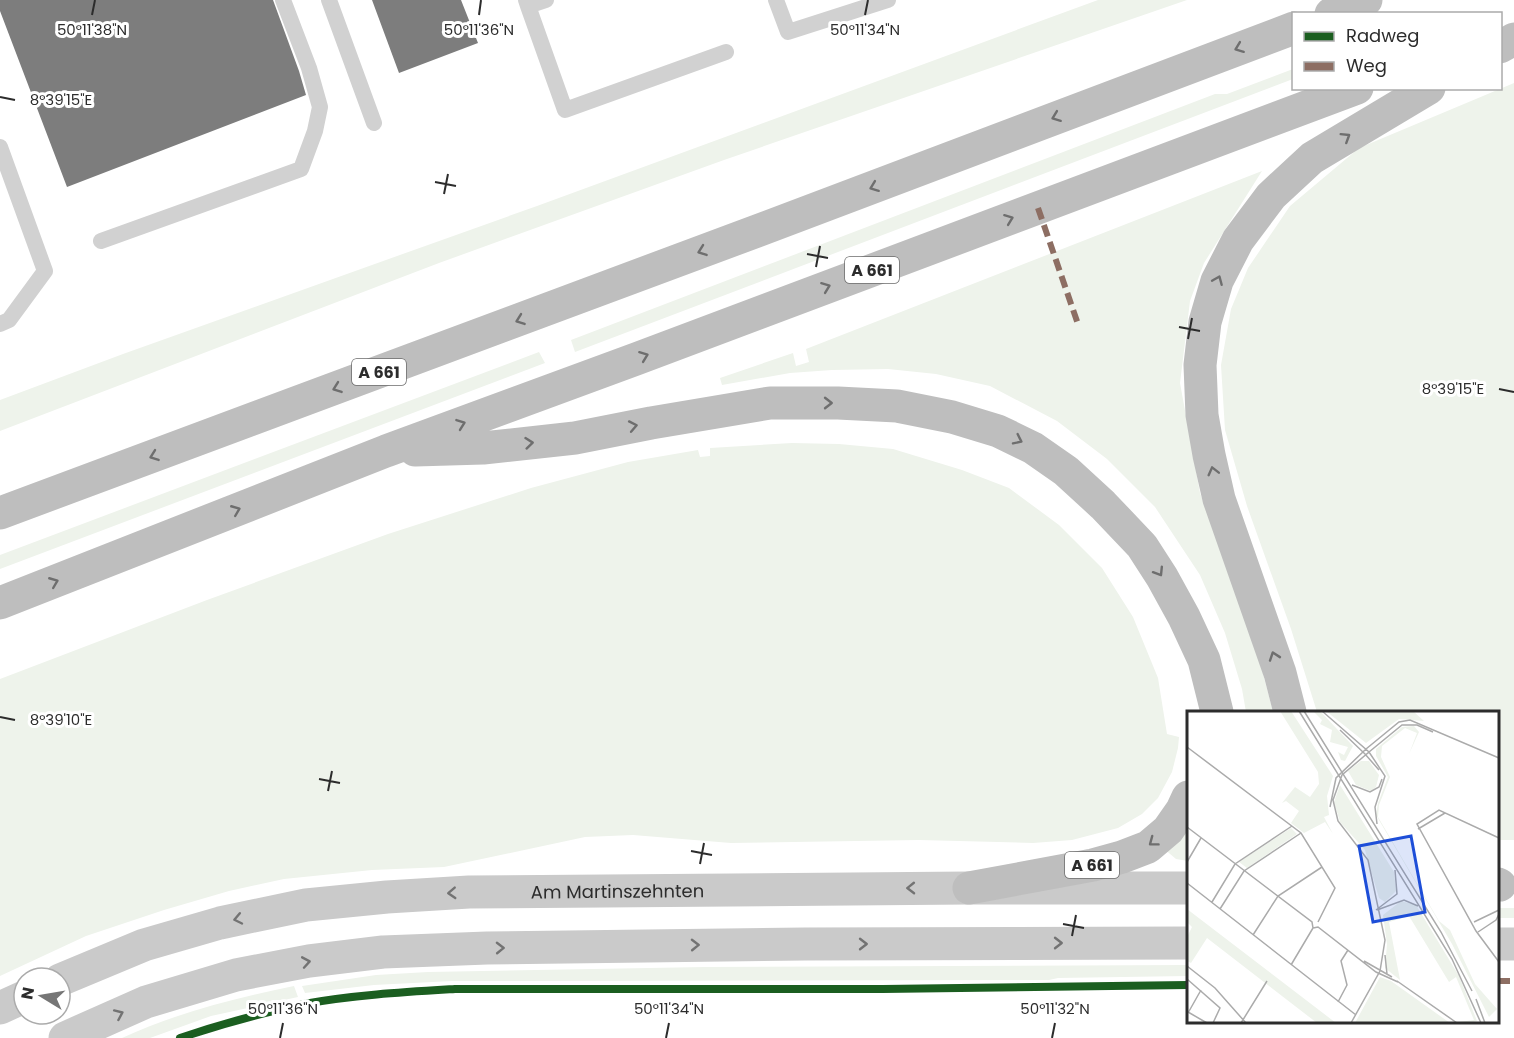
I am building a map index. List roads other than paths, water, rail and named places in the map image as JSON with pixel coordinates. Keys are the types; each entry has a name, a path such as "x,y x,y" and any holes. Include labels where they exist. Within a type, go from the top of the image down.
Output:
{"highway":[{"path":"1336,12 1366,0"},
{"name":"A 661","path":"0,513 757,231 1292,28"},
{"name":"A 661","path":"0,603 386,451 1352,90"},
{"path":"1290,711 1280,673 1219,499 1209,455 1202,415 1200,365 1205,322 1216,281 1238,240 1270,196 1312,158 1426,90"},
{"name":"A 661","path":"386,451 483,448 575,438 770,403 897,406 952,417 998,431 1033,448 1066,471 1142,546 1184,617 1204,660 1217,711"},
{"name":"A 661","path":"1204,660 1204,711"},
{"name":"A 661","path":"969,888 1093,865 1148,847 1168,830 1187,799"}],"main road":[{"name":"Am Martinszehnten","path":"72,975 144,945 220,923 306,905 387,897 469,892 1187,888"},
{"path":"65,1038 146,1002 237,975 309,961 383,952 487,948 805,944 1187,943"},
{"path":"1499,945 1514,944"}],"lane":[{"path":"100,241 301,169 315,131 320,107 309,69 283,0"},
{"path":"329,0 374,123"},
{"path":"546,0 527,3 565,110 726,52"},
{"path":"776,0 788,32 888,0"},
{"path":"0,147 45,270 9,320 0,324"}]}
